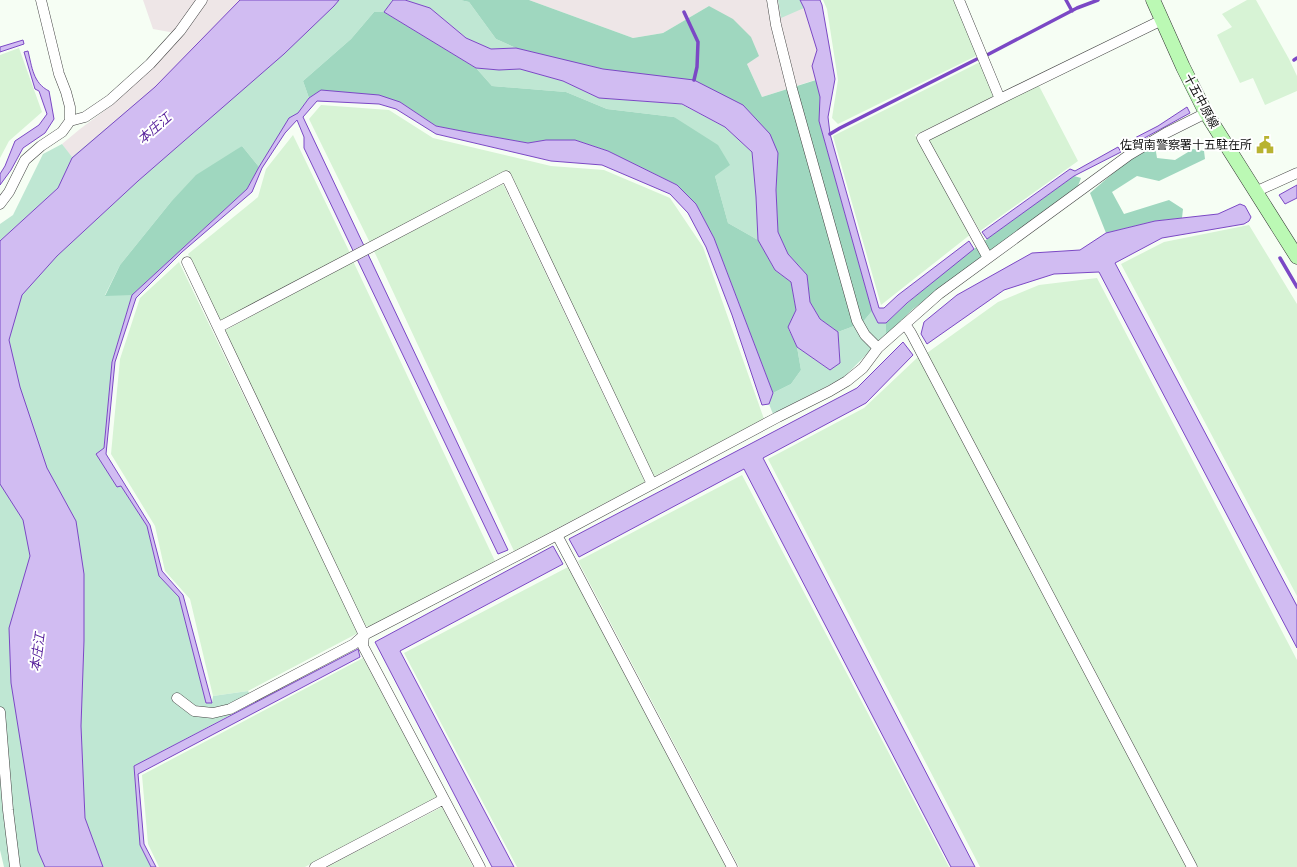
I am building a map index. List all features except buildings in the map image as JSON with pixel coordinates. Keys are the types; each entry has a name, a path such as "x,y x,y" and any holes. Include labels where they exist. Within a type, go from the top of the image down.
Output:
{"main road":[{"name":"十五中原線","path":"1153,0 1183,67 1206,113 1297,257"}],"street":[{"path":"0,204 9,192 25,160 41,146 62,132 70,121 70,107 66,92 58,74 41,0"},
{"path":"70,121 85,117 110,100 150,64 175,37 202,0"},
{"path":"772,0 776,25 792,89 857,322 878,348"},
{"path":"959,0 1000,99"},
{"path":"988,258 922,138 1162,20"},
{"path":"177,698 194,711 213,713 230,709 354,644 364,635 848,381 863,368 878,348 939,294 1128,155 1166,133 1206,113"},
{"path":"1255,192 1297,173"},
{"path":"219,327 506,176 652,484"},
{"path":"187,262 364,635 363,646 480,867"},
{"path":"905,324 1192,867"},
{"path":"557,534 732,867"},
{"path":"0,712 8,810 15,867"},
{"path":"315,867 444,799"}],"shaded area":[{"path":"143,0 339,0 72,158 62,144 112,105 181,34 153,29"},
{"path":"529,0 809,0 813,11 821,78 762,97 747,64 709,6 663,33 633,38"}],"green space":[{"path":"240,0 58,188 0,241 0,224 13,215 43,154 62,144 72,157 155,87"},
{"path":"339,0 393,0 384,12 374,12 351,39 303,81 309,98 298,113 289,119 259,167 242,146 170,203 120,265 105,295 132,295 112,362 104,449 96,454 121,486 147,526 159,576 179,597 206,703 212,703 213,696 248,691 255,702 134,766 140,845 151,867 103,867 85,818 81,726 84,641 84,574 0,393 0,307 23,266 334,6"},
{"path":"405,0 460,0 469,2 496,39 516,48 491,49 466,38 430,8"},
{"path":"460,0 529,0 633,38 663,33 709,6 733,19 751,37 759,56 747,64 762,97 816,80 820,97 819,121 872,311 862,323 838,332 820,319 810,302 807,275 788,254 778,232 776,190 778,153 639,74 603,69 563,60 516,48 496,39 469,2"},
{"path":"778,0 800,0 804,8 781,18"},
{"path":"823,0 954,0 978,55 838,124 832,118 838,80 827,9"},
{"path":"1247,0 1256,0 1297,76 1297,91 1265,105 1253,78 1240,83 1217,35 1232,27 1222,14"},
{"path":"374,12 384,12 476,68 492,86 566,92 607,109 674,117 718,145 730,165 715,176 728,223 758,240 775,270 791,282 796,310 788,328 797,347 801,370 791,384 773,393 714,238 696,204 677,185 608,151 575,140 546,140 528,143 436,126 400,102 321,90 309,98 303,81 351,39"},
{"path":"19,48 42,112 9,141 0,158 0,55"},
{"path":"980,62 995,96 915,135 971,234 881,305 833,136"},
{"path":"476,68 499,70 520,69 563,81 599,98 681,104 725,127 752,152 758,240 728,223 715,176 674,117 607,109 566,92 492,86"},
{"path":"1038,84 1078,161 980,231 927,140"},
{"path":"321,105 389,110 433,138 551,166 604,170 670,198 703,247 764,419 653,477 509,170 370,243 309,119"},
{"path":"293,135 350,253 220,322 188,254 258,197 266,169"},
{"path":"242,146 259,167 247,189 132,295 105,296 120,265 170,203 196,175"},
{"path":"1155,146 1157,158 1175,160 1193,149 1204,151 1205,159 1159,181 1137,176 1112,192 1124,214 1169,200 1183,209 1182,218 1155,221 1106,233 1090,193 1126,162"},
{"path":"1074,176 1081,178 1078,186 913,309 886,335 886,323 930,283 977,246"},
{"path":"503,184 645,482 514,551 374,251"},
{"path":"1249,225 1297,304 1297,596 1121,264 1164,242"},
{"path":"353,261 495,561 371,627 363,625 224,331"},
{"path":"179,262 358,633 248,691 213,696 190,599 165,571 155,526 111,454 120,359 140,298"},
{"path":"1097,278 1297,660 1297,867 1198,867 927,353 998,302 1039,285"},
{"path":"872,311 878,323 886,323 886,335 843,378 773,414 769,404 773,393 791,384 801,370 797,347 830,370 840,362 838,332 862,323"},
{"path":"918,357 1187,867 980,867 768,459 864,408"},
{"path":"0,465 35,518 64,867 4,867 0,850"},
{"path":"742,475 949,867 739,867 578,561"},
{"path":"568,567 726,867 517,867 404,653"},
{"path":"363,658 437,797 305,867 159,867 148,844 142,775"},
{"path":"442,807 473,867 327,867"}],"water":[{"name":"本庄江","path":"240,0 339,0 284,54 138,181 57,256 22,295 9,340 20,387 47,468 76,521 84,574 84,641 81,726 85,818 103,867 45,867 38,851 11,683 9,628 30,556 23,520 0,484 0,241 58,188 72,158 155,87"},
{"path":"393,0 405,0 430,8 466,38 491,49 516,48 603,69 694,80 743,105 770,134 778,153 776,190 778,232 788,254 807,275 810,302 820,319 838,332 840,363 830,370 797,347 788,327 796,310 791,282 775,270 758,240 752,152 725,127 682,104 599,98 563,81 520,69 499,70 476,68 384,12"},
{"path":"800,0 820,0 822,5 835,79 828,117 830,134 879,308 884,308 898,295 969,241 974,249 907,303 886,323 878,323 872,311 819,121 820,97 812,66 817,50 804,8"},
{"path":"23,40 24,44 0,52 0,47"},
{"path":"28,51 36,79 49,91 54,119 45,133 23,148 11,170 0,185 0,174 5,166 15,141 39,125 47,114 39,91 35,89 24,52"},
{"path":"321,90 379,95 400,102 436,126 528,143 546,140 575,140 608,151 677,185 696,204 714,238 773,393 769,404 762,405 732,315 706,247 688,213 670,194 602,165 551,161 436,134 396,109 379,104 317,101 303,117 508,550 498,554 304,148 304,137 297,120 285,133 262,168 252,192 182,252 136,298 115,362 106,454 150,525 162,571 183,595 212,703 206,703 179,597 159,576 147,526 121,486 117,487 96,454 104,448 112,362 132,295 247,189 289,118 298,113 309,98"},
{"path":"1187,107 1190,113 1128,147 1125,143 1158,126"},
{"path":"1118,147 1121,152 1074,176 987,239 982,232 1070,169 1075,171"},
{"path":"1297,185 1297,198 1285,204 1279,195"},
{"path":"1240,204 1245,206 1251,217 1249,221 1244,224 1162,238 1115,263 1297,606 1297,648 1099,272 1054,274 1004,290 927,344 921,334 924,322 957,295 1032,253 1080,250 1106,233 1155,221 1218,214"},
{"path":"903,342 913,355 866,403 763,458 975,867 951,867 744,469 579,557 569,539 857,388"},
{"path":"553,546 563,564 400,651 514,867 492,867 375,642"},
{"path":"358,649 360,657 138,774 144,844 156,867 151,867 140,845 134,766"}],"waterway":[{"path":"1066,0 1072,11"},
{"path":"987,55 1077,8 1098,0"},
{"path":"684,12 698,42 697,67 694,80"},
{"path":"830,134 979,58"},
{"path":"1280,258 1297,287"}],"place":[{"name":"佐賀南警察署十五駐在所","path":"1265,145"}]}
